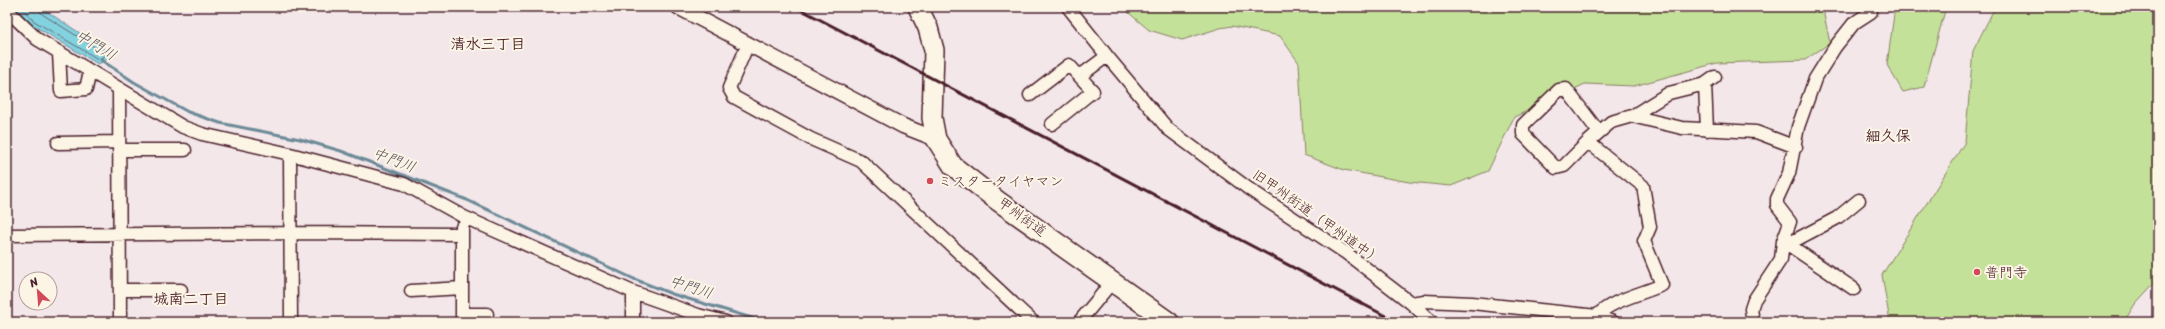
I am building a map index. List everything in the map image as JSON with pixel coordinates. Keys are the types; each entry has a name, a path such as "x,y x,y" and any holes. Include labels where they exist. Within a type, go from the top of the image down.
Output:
{"highway":[{"name":"甲州街道","path":"918,7 928,28 934,50 932,118 936,139 953,166 998,201 1169,322"}],"street":[{"path":"678,7 903,126 936,139"},
{"name":"旧甲州街道（甲州道中）","path":"1068,7 1106,56 1168,129 1249,188 1346,253 1411,303 1432,322"},
{"path":"7,10 37,39 182,127 202,134 290,154 404,184 464,216 633,292 698,315 726,322"},
{"path":"1753,322 1751,309 1754,300 1781,259 1786,243 1790,222 1777,205 1777,199 1789,173 1796,147 1798,127 1815,79 1835,47 1854,23 1871,12"},
{"path":"748,44 729,88 734,97 811,139 861,161 1033,322"},
{"path":"59,52 61,91 86,89 90,71"},
{"path":"1080,76 1106,56"},
{"path":"1030,95 1069,65 1093,91 1052,124"},
{"path":"1598,131 1566,89 1559,90 1523,125 1523,134 1556,168 1564,166 1598,131 1611,122 1632,116 1669,93 1710,80 1707,130"},
{"path":"120,88 120,322"},
{"path":"1632,116 1675,126 1707,130 1756,132 1796,147"},
{"path":"1588,142 1643,186 1650,227 1644,241 1662,285 1617,303 1600,312 1597,316"},
{"path":"58,143 185,150"},
{"path":"290,154 291,322"},
{"path":"1786,243 1837,218 1859,200"},
{"path":"464,216 462,224 462,318 487,314"},
{"path":"7,235 291,233 462,234"},
{"path":"1786,243 1854,290"},
{"path":"1079,322 1112,282"},
{"path":"411,291 462,288"},
{"path":"120,290 181,290"},
{"path":"633,292 633,322"},
{"path":"1411,303 1424,301 1472,303 1597,316 1613,322"}],"green space":[{"path":"1122,7 1825,7 1824,15 1830,43 1805,60 1717,63 1634,86 1585,84 1514,117 1488,171 1451,186 1409,182 1344,170 1304,155 1299,63 1280,36 1232,26 1220,28 1182,40 1149,30"},
{"path":"1895,7 1946,7 1924,87 1903,92 1887,65"},
{"path":"1995,7 2158,7 2158,279 2135,304 2124,322 1890,322 1882,275 1965,142 1973,51"}],"water":[{"path":"15,7 40,7 115,56 98,64 31,24"}],"waterway":[{"name":"中門川","path":"101,60 134,82 188,112 220,123 300,139 341,151 467,200 634,279 672,294 765,322"}],"railway":[{"path":"796,7 1397,322"}],"place":[{"name":"ミスタータイヤマン","path":"930,181"},
{"name":"普門寺","path":"1977,272"}],"district":[{"name":"清水三丁目","path":"488,44"},
{"name":"細久保","path":"1888,136"},
{"name":"城南二丁目","path":"191,299"}]}
